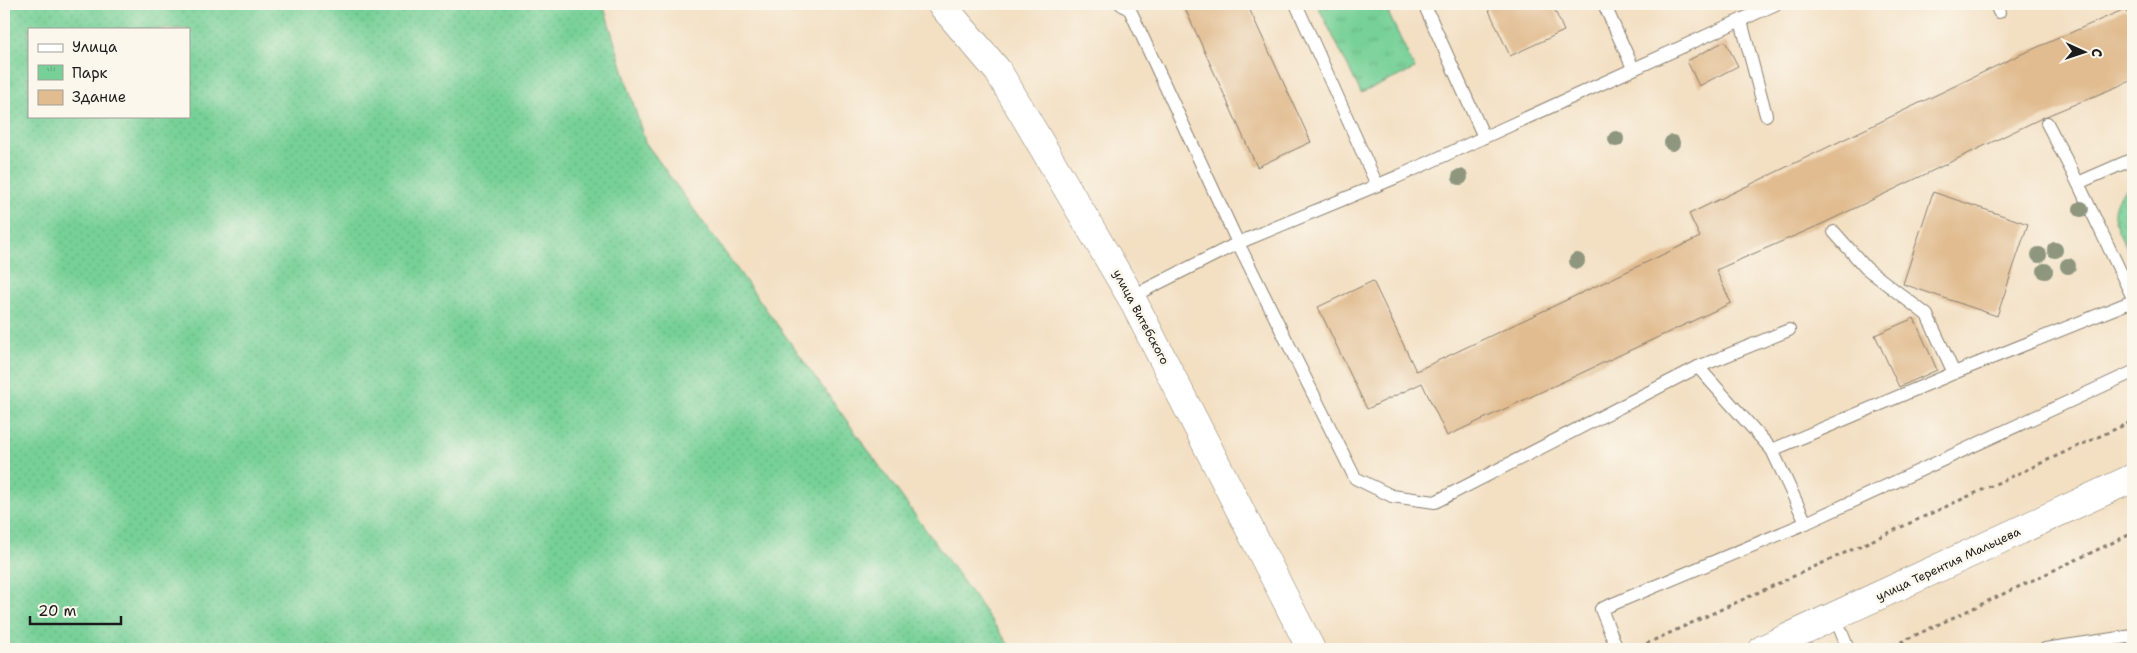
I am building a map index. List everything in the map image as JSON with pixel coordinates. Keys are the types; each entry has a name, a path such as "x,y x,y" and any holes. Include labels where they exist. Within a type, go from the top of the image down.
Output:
{"street":[{"name":"улица Витебского","path":"941,4 998,71 1132,297 1311,649"},
{"name":"улица Терентия Мальцева","path":"1762,649 2133,478"}],"lane":[{"path":"1121,4 1130,10 1238,243 1355,478 1392,496 1435,502 1698,367 1789,330"},
{"path":"1296,4 1377,185"},
{"path":"1424,4 1484,137"},
{"path":"1604,4 1633,68"},
{"path":"1132,297 1238,243 1377,185 1776,4"},
{"path":"1741,21 1766,115"},
{"path":"1772,450 2133,300 2047,123"},
{"path":"2078,184 2133,159"},
{"path":"1834,232 1866,268 1927,315 1954,373"},
{"path":"1698,367 1772,450 1806,523"},
{"path":"1618,649 1601,609 1806,523 2133,372"},
{"path":"1835,616 1848,649"},
{"path":"2045,649 2133,636"}],"path":[{"path":"1634,649 2133,421"},
{"path":"1886,649 2133,532"}],"green space":[{"path":"4,4 603,4 645,142 1012,649 4,649"},
{"path":"1317,4 1384,4 1415,69 1361,93"},
{"path":"2133,183 2133,260 2117,229 2114,211 2123,193"}],"building":[{"path":"1183,4 1247,4 1311,142 1257,167"},
{"path":"1486,4 1552,4 1564,31 1510,56"},
{"path":"2125,9 2133,20 2133,80 2044,117 1822,224 1716,270 1731,303 1447,436 1422,383 1367,409 1318,307 1373,281 1416,371 1700,237 1689,214 2015,57"},
{"path":"1725,41 1738,66 1699,86 1687,61"},
{"path":"1933,192 2028,224 1997,316 1903,284"},
{"path":"1914,318 1937,370 1899,387 1875,335"}]}
